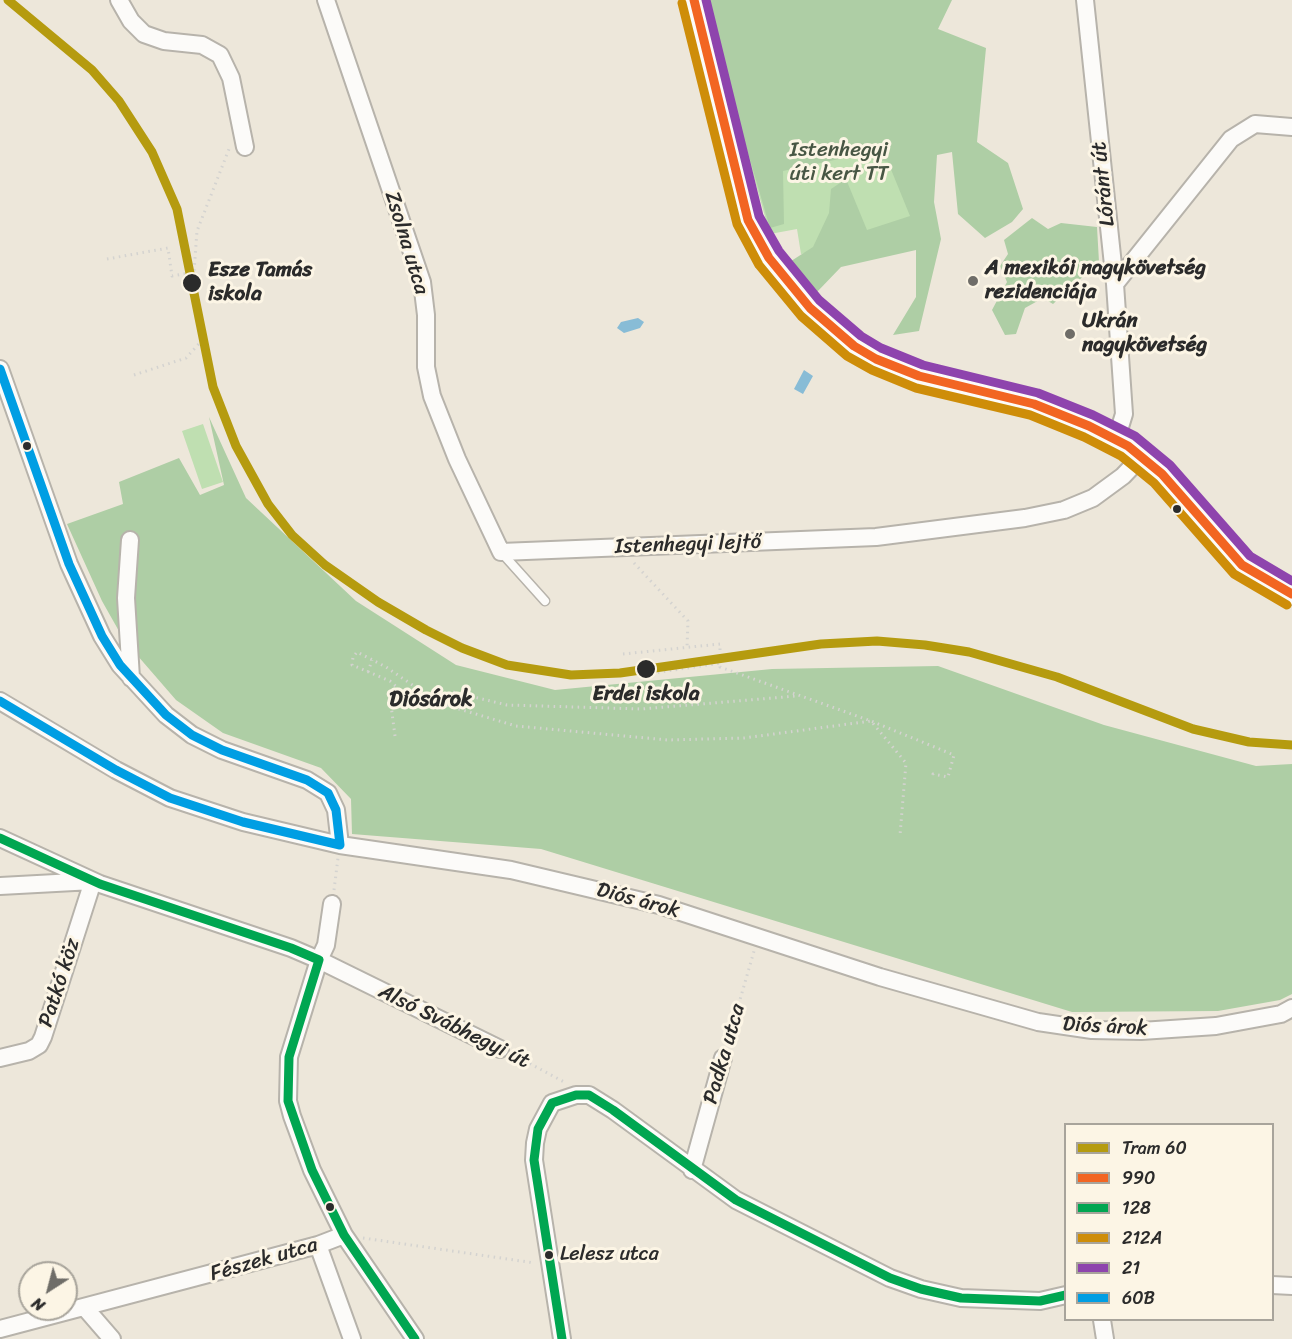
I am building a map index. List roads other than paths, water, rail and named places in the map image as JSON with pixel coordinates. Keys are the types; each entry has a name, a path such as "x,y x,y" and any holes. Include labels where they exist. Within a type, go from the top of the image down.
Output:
{"street":[{"path":"119,0 131,21 144,34 164,41 202,45 220,55 231,78 245,147"},
{"name":"Zsolna utca","path":"326,0 422,282 426,315 426,367 432,396 457,459 501,552"},
{"path":"694,0 748,220 769,258 810,308 854,346 889,365 919,376 1034,404 1116,440 1142,456 1162,474 1232,555 1264,580 1292,594"},
{"name":"Lóránt út","path":"1084,0 1115,284 1124,414 1116,440"},
{"path":"1115,284 1231,139 1255,124 1292,127"},
{"path":"0,369 79,589 111,651 131,678 166,715 192,735 222,750 307,780 328,793 336,810 340,845"},
{"name":"Istenhegyi lejtő","path":"501,552 876,537 1025,518 1064,510 1094,498 1116,482 1142,456"},
{"path":"130,540 126,598 131,678"},
{"name":"Diós árok","path":"0,701 116,770 171,798 243,822 340,845 471,862 573,883 659,905 880,977 1038,1022 1092,1030 1141,1031 1216,1026 1281,1014 1292,1008"},
{"name":"Alsó Svábhegyi út","path":"0,838 93,881 291,948 500,1048"},
{"path":"0,886 93,881"},
{"name":"Patkó köz","path":"0,1058 29,1051 39,1045 93,881"},
{"path":"332,904 326,945 313,977 289,1057 288,1101 312,1170 344,1235 415,1339"},
{"name":"Padka utca","path":"692,1170 723,1058"},
{"path":"562,1339 534,1160 538,1129 552,1103 564,1097 589,1095 746,1206 859,1264 921,1289 961,1298 991,1300 1040,1301 1064,1294"},
{"name":"Fészek utca","path":"0,1329 86,1309 318,1245 344,1235"},
{"path":"318,1245 352,1339"},
{"path":"1274,1285 1292,1286"},
{"path":"86,1309 112,1339"},
{"path":"1102,1321 1105,1339"}],"lane":[{"path":"501,552 544,601"}],"water":[{"path":"638,318 644,322 640,328 624,333 617,328 621,322"},
{"path":"804,370 813,376 803,394 794,389"}],"tram line":[{"name":"60","path":"8,0 92,70 119,101 152,152 177,209 213,387 236,446 268,504 292,535 325,565 378,602 426,630 462,648 507,665 571,675 620,673 821,644 877,641 925,645 969,652 1057,677 1193,729 1249,742 1292,745"}],"place":[{"name":"A mexikói nagykövetség rezidenciája","path":"973,281"},
{"name":"Esze Tamás iskola","path":"192,283"},
{"name":"Ukrán nagykövetség","path":"1070,334"},
{"name":"Erdei iskola","path":"646,669"},
{"name":"Lelesz utca","path":"549,1255"}],"district":[{"name":"Diósárok","path":"431,700"}],"park label":[{"name":"Istenhegyi úti kert TT","path":"839,163"}]}
